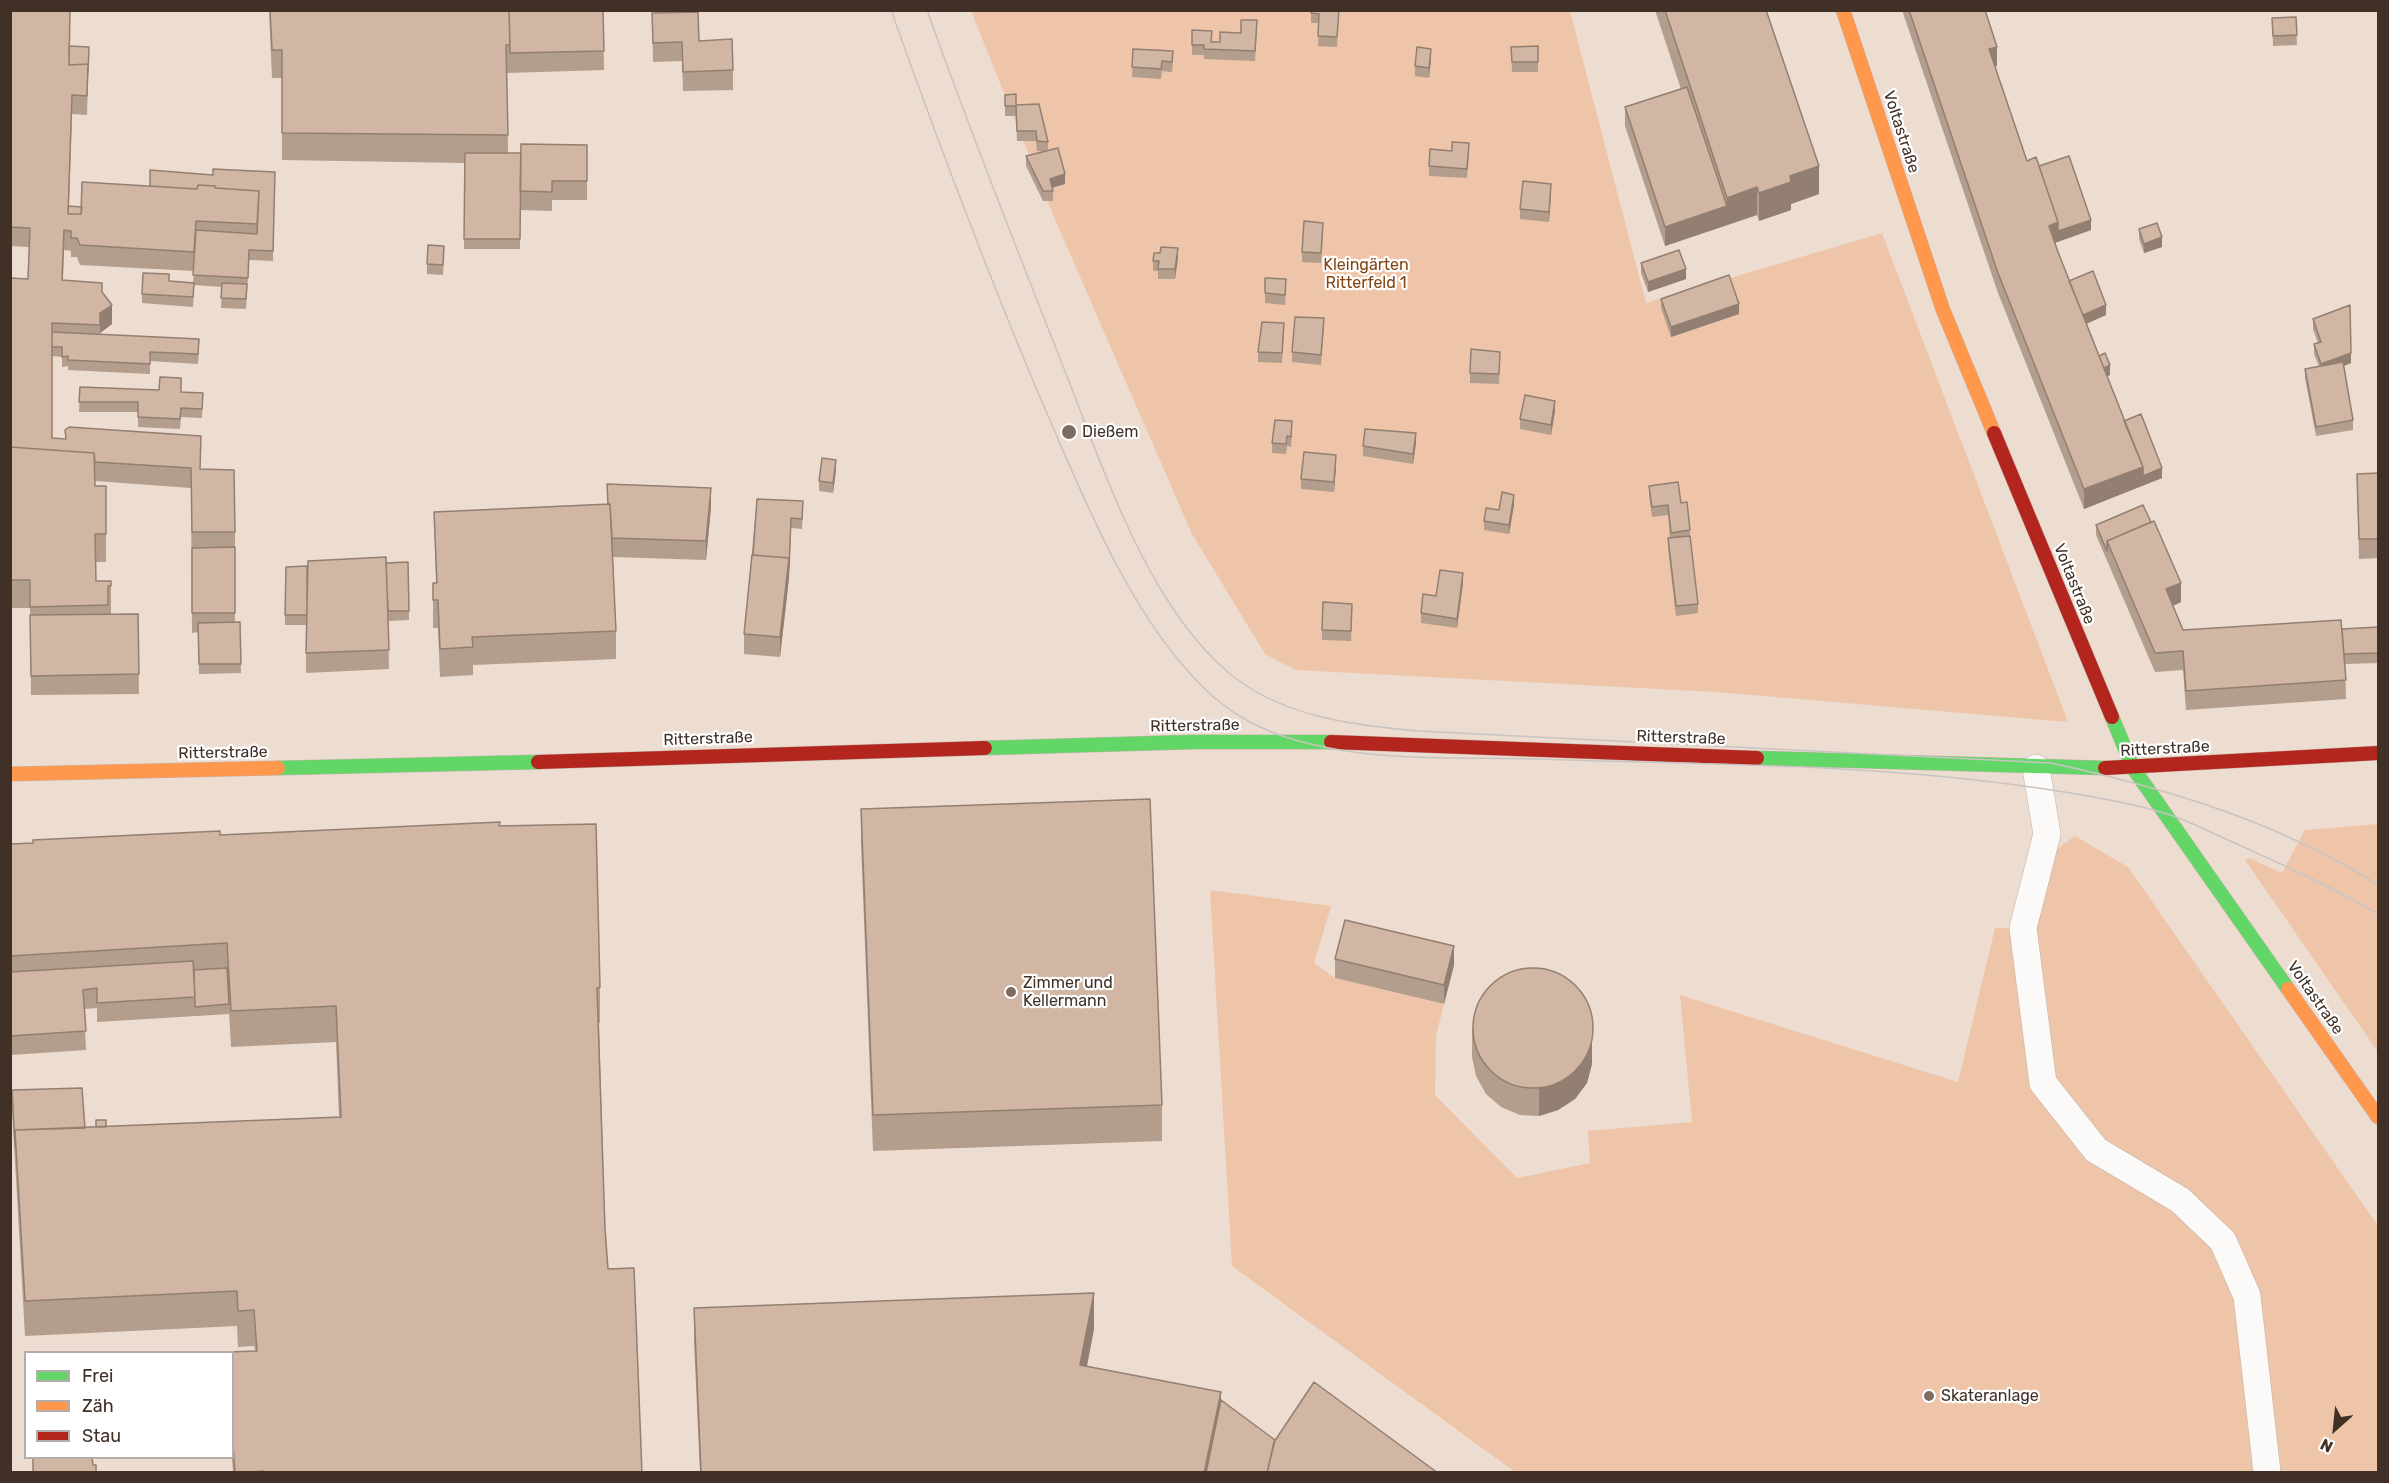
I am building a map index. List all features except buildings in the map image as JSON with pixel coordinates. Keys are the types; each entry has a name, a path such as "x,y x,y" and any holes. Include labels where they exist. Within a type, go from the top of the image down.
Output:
{"main road":[{"name":"Voltastraße","path":"1843,10 1943,310 2133,768 2379,1117"},
{"name":"Ritterstraße","path":"10,774 422,765 1193,742 1318,742 2036,768 2133,768 2379,753"}],"lane":[{"path":"2036,768 2047,834 2023,928 2043,1083 2096,1150 2180,1200 2223,1241 2247,1296 2267,1473"}],"green space":[{"name":"Kleingärten Ritterfeld 1","path":"971,11 1570,11 1646,303 1882,233 2068,722 1716,692 1296,670 1265,654 1192,534 1054,217"},
{"path":"2378,824 2378,1052 2245,860 2249,858 2282,873 2305,830"},
{"path":"2075,836 2128,867 2378,1226 2378,1472 1515,1472 1232,1266 1210,890 1331,906 1314,963 1335,978 1444,1004 1436,1036 1435,1095 1517,1178 1590,1163 1588,1131 1692,1122 1680,995 1958,1082 1995,928 2023,928 2057,849"}],"tram line":[{"path":"891,10 988,271 1082,494 1116,565 1157,632 1180,662 1205,689 1236,714 1273,733 1299,741 1327,748 1386,755 1850,769 1976,780 2085,795 2183,819 2309,877 2378,914"},
{"path":"927,10 1009,230 1128,528 1149,570 1173,609 1199,644 1229,673 1250,688 1272,700 1319,716 1368,726 1418,731 2051,763 2179,796 2261,825 2301,843 2378,885"}],"traffic: fast":[{"path":"2112,717 2133,768 2288,989"},
{"path":"985,748 1193,742 1331,742"},
{"path":"1757,758 2105,768"},
{"path":"278,768 538,762"}],"traffic: slow":[{"path":"1843,10 1943,310 1994,433"},
{"path":"10,774 278,768"},
{"path":"2288,989 2378,1117"}],"traffic: jam":[{"path":"1994,433 2112,717"},
{"path":"1331,742 1757,758"},
{"path":"538,762 985,748"},
{"path":"2105,768 2378,753"}],"place":[{"name":"Dießem","path":"1069,432"},
{"name":"Zimmer und Kellermann","path":"1011,992"},
{"name":"Skateranlage","path":"1929,1396"}]}
